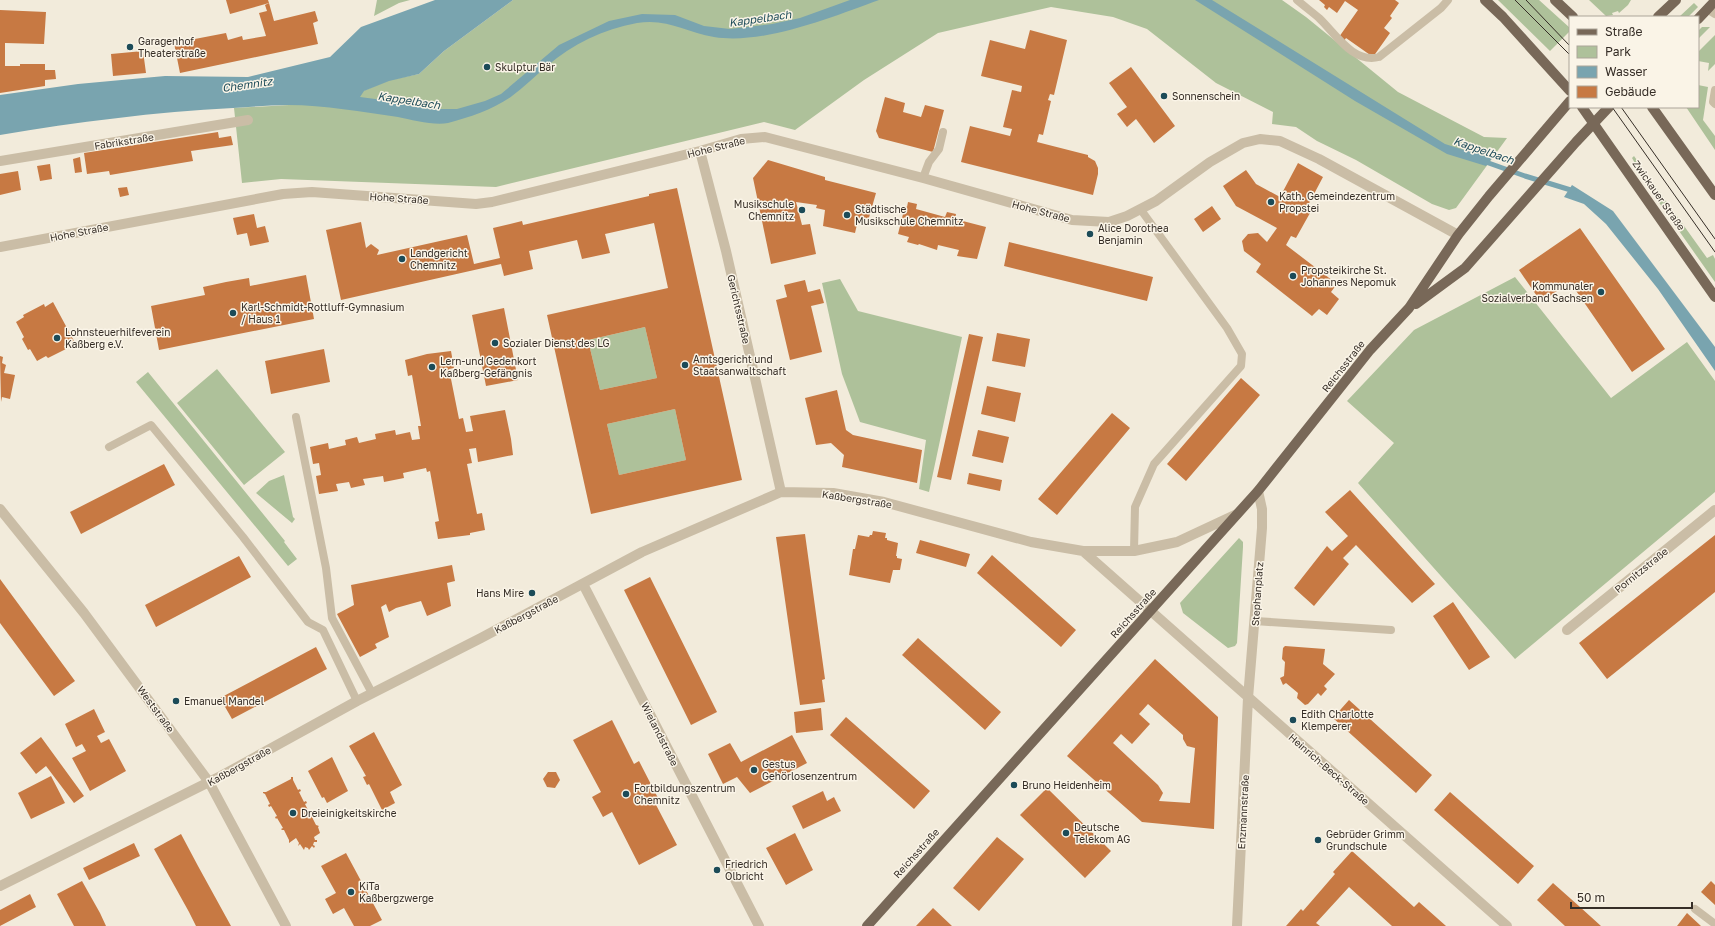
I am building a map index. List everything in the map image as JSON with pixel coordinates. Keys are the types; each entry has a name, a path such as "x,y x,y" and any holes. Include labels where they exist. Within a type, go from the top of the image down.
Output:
{"main road":[{"path":"1485,0 1569,90"},
{"path":"1555,0 1571,16"},
{"path":"1659,16 1676,0"},
{"path":"1699,17 1711,11 1715,1"},
{"name":"Reichsstraße","path":"867,926 1258,491 1370,350 1409,308 1458,235 1569,101"},
{"name":"Zwickauer Straße","path":"1583,108 1715,297"},
{"name":"Reichsstraße","path":"1409,308 1465,268 1549,172 1608,108"},
{"path":"1653,108 1715,195"}],"street":[{"name":"Fabrikstraße","path":"0,162 248,120"},
{"name":"Hohe Straße","path":"0,247 283,194 312,192 476,204 492,202 741,139 765,137 923,178 1072,220 1109,222 1141,210 1210,162 1244,143 1260,139 1280,141 1324,162 1458,235"},
{"name":"Gerichtsstraße","path":"700,150 728,258 781,492"},
{"name":"Stephanplatz","path":"1248,698 1262,528 1262,509 1258,491"},
{"name":"Kaßbergstraße","path":"0,886 209,782 357,700 583,584 642,552 781,492 833,494 884,502 1031,542 1083,550 1134,551 1177,542 1237,514"},
{"name":"Weststraße","path":"0,509 84,613 209,782 286,926"},
{"name":"Pornitzstraße","path":"1567,630 1715,510"},
{"path":"1083,550 1151,610"},
{"name":"Wielandstraße","path":"583,584 759,926"},
{"name":"Heinrich-Beck-Straße","path":"1151,610 1248,698 1507,926"},
{"name":"Enzmannstraße","path":"1237,926 1248,698"}],"lane":[{"path":"1297,0 1320,19 1336,38 1357,54 1372,59 1379,57 1441,8 1448,0"},
{"path":"1715,90 1715,104"},
{"path":"923,178 929,162 939,149 943,132"},
{"path":"1134,551 1136,507 1154,464 1241,366 1242,354 1227,328 1141,210"},
{"path":"296,417 326,568 332,618 372,693"},
{"path":"109,448 151,425 242,537 308,622 323,630 357,700"},
{"path":"1255,621 1390,630"},
{"path":"1695,909 1715,924"}],"green space":[{"path":"377,0 410,0 399,3 374,16"},
{"path":"513,0 1282,0 1306,17 1398,92 1484,137 1507,138 1456,208 1449,210 1432,204 1356,160 1317,141 1296,127 1272,124 1273,112 1216,83 1147,29 1113,17 1051,7 938,33 864,80 795,130 764,122 496,187 281,179 242,183 234,108 289,105 363,91 389,80 419,74 444,51"},
{"path":"1498,0 1539,0 1569,27 1569,32 1550,51"},
{"path":"1589,0 1631,0 1619,13 1618,11 1612,13 1613,15 1606,16"},
{"path":"1694,3 1698,7 1689,16 1680,16"},
{"path":"1702,27 1710,27 1699,38 1699,30"},
{"path":"1715,35 1715,64 1708,71 1709,63 1699,61 1699,51"},
{"path":"1699,85 1708,87 1703,120 1715,136 1715,150 1687,108 1699,108"},
{"path":"1634,156 1707,258 1713,255 1715,259 1715,282 1653,194 1632,158"},
{"path":"1515,277 1611,398 1687,342 1715,381 1715,492 1515,659 1358,483 1394,443 1347,401 1414,330"},
{"path":"840,279 858,311 962,337 929,492 919,489 926,440 860,422 842,374 822,283"},
{"path":"645,327 657,378 600,390 588,340"},
{"path":"217,369 285,452 244,485 177,403"},
{"path":"148,372 285,541 284,542 297,559 288,566 136,382"},
{"path":"675,409 686,460 619,475 607,424"},
{"path":"284,475 293,517 295,519 292,523 256,493 269,481"},
{"path":"1239,538 1243,542 1243,547 1237,643 1235,646 1228,648 1183,613 1180,603"}],"water":[{"name":"Chemnitz","path":"435,0 513,0 444,51 419,74 389,81 364,91 360,97 421,105 438,109 457,109 485,101 501,94 559,45 609,21 642,14 675,15 704,26 730,29 772,24 800,18 850,0 879,0 798,28 754,37 714,37 658,22 637,23 612,29 589,38 567,51 521,89 498,105 473,115 443,124 330,107 281,105 145,115 0,135 0,95 78,84 165,76 248,77 330,57 361,27"},
{"path":"1195,0 1212,0 1445,144 1493,157 1486,166 1447,154 1355,101"},
{"path":"1572,185 1613,211 1715,347 1715,371 1658,289 1606,224 1584,204 1564,197"}],"building":[{"path":"226,0 268,0 269,3 230,14"},
{"path":"1319,0 1395,0 1399,3 1390,16 1392,18 1384,28 1390,33 1373,57 1346,38 1344,41 1339,37 1358,10 1345,1 1337,13 1329,7 1327,10 1324,7 1325,5"},
{"path":"269,3 274,21 315,11 318,21 313,23 318,44 180,73 174,43 226,33 228,40 242,36 243,40 266,36 259,13 267,11 265,5"},
{"path":"0,10 46,12 44,44 5,43 5,66 20,66 20,64 45,64 45,70 55,70 56,79 45,80 45,86 0,93"},
{"path":"1030,30 1067,40 1054,95 1050,94 1048,100 1051,101 1043,135 1039,134 1037,142 1088,155 1088,157 1095,161 1098,168 1098,174 1093,195 961,162 970,126 1010,136 1012,129 1003,127 1012,90 1021,92 1022,86 981,76 990,40 1025,49"},
{"path":"143,51 146,73 113,76 111,54"},
{"path":"1131,67 1175,126 1154,143 1136,119 1127,127 1117,114 1127,107 1109,83"},
{"path":"885,97 905,103 903,112 921,117 925,105 944,110 933,152 879,138 876,131"},
{"path":"218,132 219,138 231,136 233,145 191,151 193,161 110,175 109,171 87,174 84,153"},
{"path":"80,157 82,172 75,173 73,159"},
{"name":"Städtische Musikschule Chemnitz","path":"768,160 825,177 825,180 876,193 868,221 858,220 855,233 823,226 825,210 816,208 817,205 796,202 802,225 810,224 816,254 771,264 753,178"},
{"path":"1298,163 1323,177 1305,211 1310,213 1296,238 1291,236 1286,245 1337,284 1331,292 1339,299 1327,315 1319,309 1312,316 1256,272 1261,264 1244,251 1242,241 1248,234 1258,233 1267,242 1277,228 1236,206 1223,186 1246,170 1256,184 1280,197"},
{"path":"50,164 52,179 40,181 37,166"},
{"path":"18,171 21,190 0,195 0,174"},
{"path":"127,187 129,195 120,197 118,188"},
{"name":"Amtsgericht und Staatsanwaltschaft","path":"677,188 742,480 591,514 547,315 668,288 654,223 605,234 610,253 582,259 577,240 529,251 533,269 504,276 501,264 341,300 326,230 361,222 366,248 371,244 379,250 377,255 467,235 474,264 500,258 493,228 522,221 523,225 649,196 649,194","holes":["645,327 657,378 600,390 588,340","675,409 686,460 619,475 607,424"]},
{"path":"908,202 917,204 916,209 945,217 947,212 956,214 955,219 986,227 977,259 957,256 959,250 938,245 937,250 907,242 909,237 898,234 905,206 907,207"},
{"path":"1212,206 1221,219 1203,232 1194,219"},
{"path":"254,214 257,228 265,226 269,242 250,246 247,233 237,235 233,218"},
{"name":"Kommunaler Sozialverband Sachsen","path":"1580,228 1665,349 1632,372 1570,282 1541,302 1519,270"},
{"path":"1009,242 1153,277 1147,301 1004,266"},
{"name":"Karl-Schmidt-Rottluff-Gymnasium / Haus 1","path":"306,275 314,319 159,350 151,306 205,295 203,287 226,282 249,278 250,286"},
{"path":"805,280 808,292 820,289 824,303 811,306 822,352 790,360 776,300 787,297 784,285"},
{"path":"53,302 74,341 64,346 66,349 48,358 46,356 37,361 30,349 28,350 22,339 24,337 16,322 24,317 23,315 44,304 45,307"},
{"name":"Sozialer Dienst des LG","path":"504,308 518,380 486,386 472,315"},
{"path":"997,333 1030,339 1025,367 992,361"},
{"path":"969,334 983,337 951,480 937,477"},
{"path":"324,349 330,382 271,394 265,361"},
{"path":"451,351 454,368 449,369 459,419 463,418 466,432 473,431 470,416 505,410 511,439 513,455 478,462 476,448 469,449 472,463 467,464 477,514 482,513 485,530 470,533 470,535 438,539 435,522 439,521 430,471 427,472 426,468 403,473 404,478 384,482 383,476 363,479 365,485 351,488 349,482 336,484 338,491 319,494 316,476 321,475 319,463 313,464 310,447 328,443 329,449 346,445 345,440 357,437 359,443 376,439 375,434 395,430 396,435 410,432 412,440 420,439 418,426 421,426 412,375 408,376 405,360 427,354"},
{"path":"0,356 3,357 2,363 6,365 4,373 15,375 10,399 2,397 1,402"},
{"path":"1241,378 1260,395 1186,481 1167,464"},
{"path":"987,386 1021,393 1015,422 981,414"},
{"path":"837,390 846,430 853,435 922,450 917,483 842,467 844,455 831,443 816,445 805,398"},
{"path":"1112,413 1130,428 1057,515 1038,499"},
{"path":"978,430 1009,437 1003,463 972,456"},
{"path":"164,464 175,485 81,534 70,512"},
{"path":"969,473 1002,480 1000,491 967,484"},
{"path":"1350,490 1435,584 1412,603 1356,545 1343,558 1349,564 1314,606 1294,588 1327,546 1332,551 1348,536 1325,512"},
{"path":"873,531 886,533 885,538 887,538 887,540 898,543 896,556 897,558 902,559 900,570 893,570 890,583 849,575 853,549 855,549 858,535 869,537 872,535"},
{"path":"805,534 825,679 822,680 825,702 800,705 776,537"},
{"path":"1715,535 1715,592 1607,679 1579,643"},
{"path":"920,540 970,554 966,567 916,553"},
{"path":"992,555 1076,630 1061,647 977,573"},
{"path":"239,556 251,577 156,627 145,605"},
{"path":"452,565 455,581 447,583 451,606 427,616 421,601 396,608 389,612 386,604 381,607 389,637 375,644 377,648 360,657 337,614 354,605 351,585"},
{"path":"650,577 717,712 691,725 624,590"},
{"path":"0,579 75,681 54,696 0,623"},
{"path":"1453,602 1490,657 1469,670 1433,616"},
{"path":"918,638 1001,712 985,730 902,655"},
{"path":"1285,646 1325,649 1323,664 1335,674 1324,686 1327,689 1321,696 1318,693 1308,704 1305,705 1297,698 1298,693 1286,683 1283,685 1280,678 1284,676 1285,662 1282,659 1283,648"},
{"path":"316,647 327,669 232,719 220,698"},
{"path":"1155,659 1218,717 1214,829 1142,822 1067,756","holes":["1148,704 1183,735 1183,739 1187,746 1195,748 1190,803 1159,801 1163,793 1158,785 1113,743 1121,734 1132,744 1150,724 1139,714"]},
{"path":"1349,700 1432,775 1416,793 1333,718"},
{"path":"821,708 823,730 796,733 794,712"},
{"path":"94,709 105,732 97,736 101,743 109,739 126,771 90,791 72,758 86,751 82,744 76,747 65,724"},
{"path":"846,717 930,791 914,809 830,735"},
{"name":"Fortbildungszentrum Chemnitz","path":"612,720 634,764 639,761 658,798 654,801 677,845 639,865 612,812 603,817 592,797 601,792 573,740"},
{"path":"374,732 402,785 390,792 395,803 382,810 369,784 367,785 363,777 366,776 349,746"},
{"name":"Gestus Gehörlosenzentrum","path":"792,735 807,763 750,793 737,777 723,784 708,754 730,743 741,762"},
{"path":"41,737 84,796 74,803 46,766 36,774 20,753"},
{"path":"332,757 348,791 327,803 324,797 322,798 308,771"},
{"path":"548,772 556,772 560,780 555,788 547,787 543,779"},
{"path":"51,776 65,803 31,819 18,793"},
{"name":"Dreieinigkeitskirche","path":"291,777 293,777 298,790 300,789 301,791 299,792 304,802 306,801 307,803 305,804 310,814 313,814 311,815 316,825 319,826 320,833 314,837 317,842 314,842 314,848 312,846 309,850 305,847 304,850 300,844 298,846 299,843 296,838 289,843 284,830 281,829 283,828 275,817 277,816 271,806 269,807 268,805 270,804 263,793 291,779"},
{"name":"Deutsche Telekom AG","path":"1047,788 1111,851 1085,878 1020,815"},
{"path":"823,791 827,801 834,797 841,811 803,829 792,806"},
{"path":"1450,792 1534,866 1518,884 1434,810"},
{"path":"795,833 813,870 786,885 766,848"},
{"path":"181,834 231,926 196,926 154,849"},
{"path":"997,837 1024,859 979,911 953,888"},
{"path":"134,843 140,856 89,880 83,868"},
{"path":"1352,851 1414,907 1419,902 1446,926 1392,926 1349,887 1316,923 1320,926 1286,926 1301,909 1303,911 1335,874 1333,872"},
{"path":"346,853 382,920 370,926 354,926 344,908 333,914 325,899 336,893 321,866"},
{"path":"82,881 106,926 74,926 66,911 57,894"},
{"path":"1711,881 1715,885 1715,905 1701,892"},
{"path":"1553,883 1601,926 1565,926 1537,900"},
{"path":"30,894 36,907 0,926 0,910"},
{"path":"933,908 952,926 916,926"},
{"path":"1687,913 1701,926 1677,926"}],"waterway":[{"name":"Kappelbach","path":"1483,161 1574,191"}],"tram line":[{"path":"1515,0 1569,54"},
{"path":"1526,0 1569,45"},
{"path":"1613,108 1715,252"},
{"path":"1622,108 1715,239"}],"place":[{"name":"Garagenhof Theaterstraße","path":"130,47"},
{"name":"Skulptur Bär","path":"487,67"},
{"name":"Sonnenschein","path":"1164,96"},
{"name":"Kath. Gemeindezentrum Propstei","path":"1271,202"},
{"name":"Musikschule Chemnitz","path":"802,210"},
{"name":"Städtische Musikschule Chemnitz","path":"847,215"},
{"name":"Alice Dorothea Benjamin","path":"1090,234"},
{"name":"Landgericht Chemnitz","path":"402,259"},
{"name":"Propsteikirche St. Johannes Nepomuk","path":"1293,276"},
{"name":"Kommunaler Sozialverband Sachsen","path":"1601,292"},
{"name":"Karl-Schmidt-Rottluff-Gymnasium / Haus 1","path":"233,313"},
{"name":"Lohnsteuerhilfeverein Kaßberg e.V.","path":"57,338"},
{"name":"Sozialer Dienst des LG","path":"495,343"},
{"name":"Amtsgericht und Staatsanwaltschaft","path":"685,365"},
{"name":"Lern-und Gedenkort Kaßberg-Gefängnis","path":"432,367"},
{"name":"Hans Mire","path":"532,593"},
{"name":"Emanuel Mandel","path":"176,701"},
{"name":"Edith Charlotte Klemperer","path":"1293,720"},
{"name":"Gestus Gehörlosenzentrum","path":"754,770"},
{"name":"Bruno Heidenheim","path":"1014,785"},
{"name":"Fortbildungszentrum Chemnitz","path":"626,794"},
{"name":"Dreieinigkeitskirche","path":"293,813"},
{"name":"Deutsche Telekom AG","path":"1066,833"},
{"name":"Gebrüder Grimm Grundschule","path":"1318,840"},
{"name":"Friedrich Olbricht","path":"717,870"},
{"name":"KiTa Kaßbergzwerge","path":"351,892"}]}
